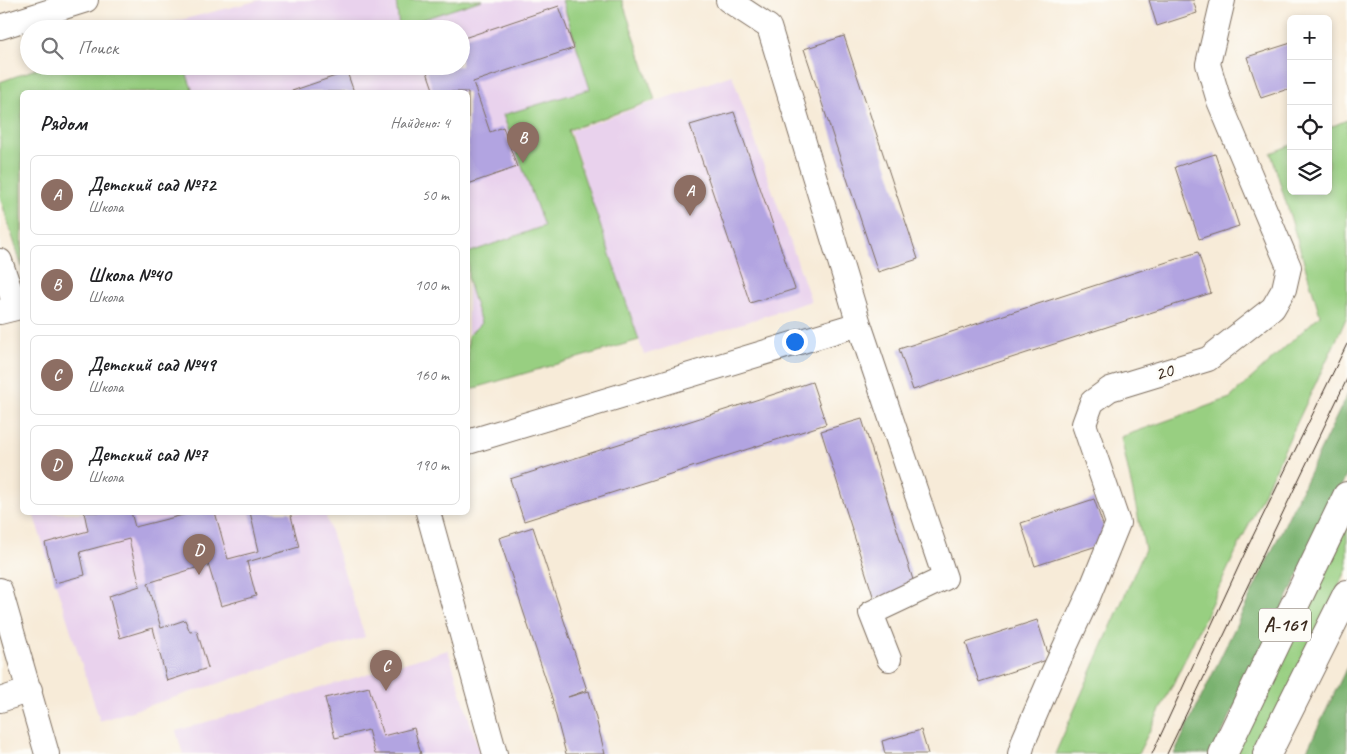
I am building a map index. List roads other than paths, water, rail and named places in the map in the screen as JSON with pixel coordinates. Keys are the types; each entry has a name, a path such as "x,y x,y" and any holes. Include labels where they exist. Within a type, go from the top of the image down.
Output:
{"highway":[{"name":"А-161","path":"1223,754 1347,496"},
{"name":"А-161","path":"1267,754 1347,594"}],"street":[{"path":"22,20 86,0"},
{"path":"728,0 769,27 859,324 944,578 871,613 889,659"},
{"name":"20","path":"1020,754 1024,740 1088,597 1118,523 1084,424 1092,402 1110,389 1208,358 1273,308 1284,289 1289,267 1219,101 1208,64 1222,0"},
{"path":"0,27 20,21"},
{"path":"0,261 13,310"},
{"path":"470,441 859,324"},
{"path":"429,515 495,754"},
{"path":"0,590 47,754"},
{"path":"0,700 30,690"}],"tram line":[{"path":"1152,754 1249,544 1347,344"},
{"path":"1167,754 1347,379"}],"place":[{"name":"Школа №40","path":"523,163"},
{"name":"Детский сад №72","path":"690,216"},
{"name":"Детский сад №7","path":"199,575"},
{"name":"Детский сад №49","path":"386,691"}]}
